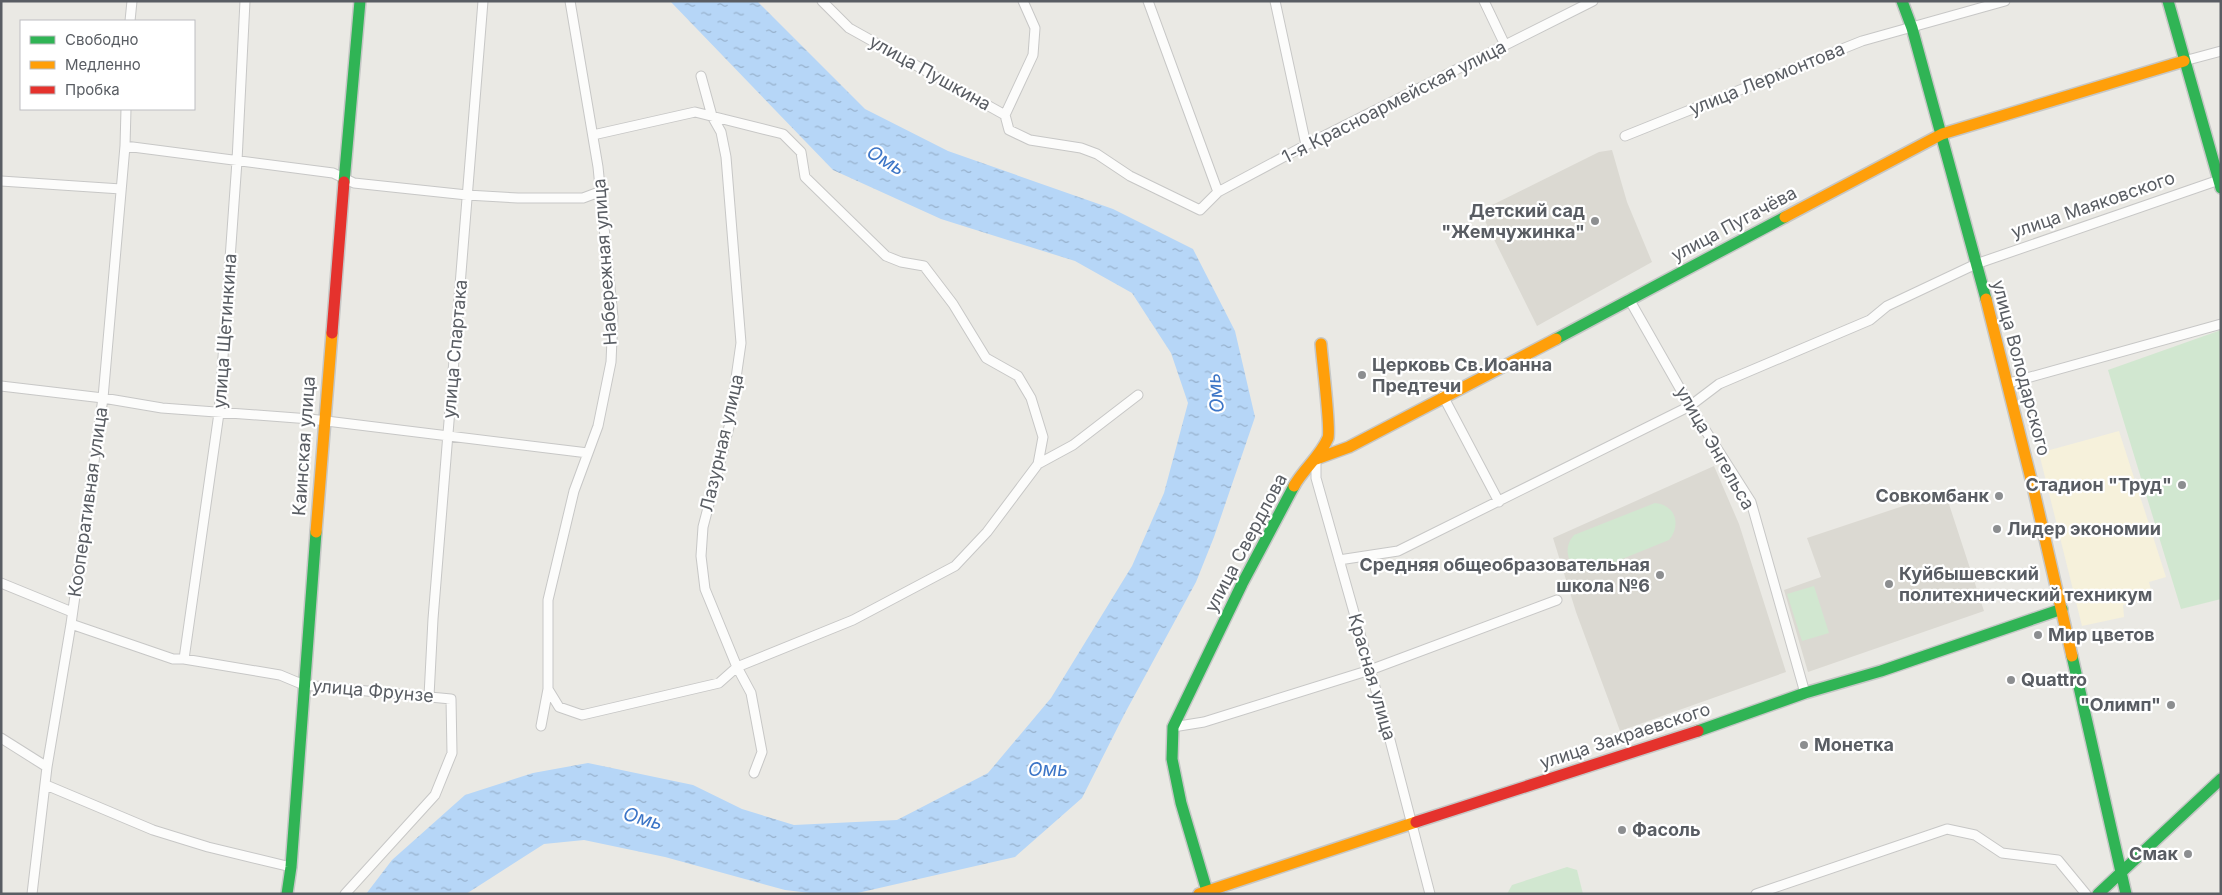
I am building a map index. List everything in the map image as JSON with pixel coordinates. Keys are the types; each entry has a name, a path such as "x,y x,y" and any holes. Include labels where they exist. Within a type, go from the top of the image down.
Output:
{"street":[{"path":"130,20 132,1"},
{"name":"улица Щетинкина","path":"184,659 219,413 237,161 245,1"},
{"name":"Каинская улица","path":"287,894 291,867 324,421 360,1"},
{"name":"улица Спартака","path":"429,696 433,619 483,1"},
{"name":"Набережная улица","path":"541,726 548,689 548,600 574,491 598,426 612,362 613,317 600,192 593,136 570,1"},
{"name":"улица Пушкина","path":"822,1 849,28 1005,115 1008,130 1030,140 1081,148 1097,154 1130,176 1200,210"},
{"path":"1005,115 1033,55 1035,28 1023,1"},
{"path":"1148,1 1218,192"},
{"path":"1275,1 1306,146"},
{"path":"1484,1 1505,45"},
{"name":"1-я Красноармейская улица","path":"1200,210 1218,192 1593,1"},
{"name":"улица Володарского","path":"1902,1 1912,28 1942,134 2009,383 2062,609 2103,801 2122,871 2126,894"},
{"name":"улица Лермонтова","path":"1624,136 1862,41 2005,1"},
{"path":"2168,1 2220,183"},
{"path":"2184,60 2221,51"},
{"name":"улица Пугачёва","path":"1316,459 1349,447 1942,134 2184,60"},
{"name":"Лазурная улица","path":"701,76 712,116 721,132 726,157 741,343 729,427 703,527 701,556 705,589 737,667 751,694 762,752 754,773"},
{"name":"Кооперативная улица","path":"32,894 47,767 71,624 103,398 125,146 126,110"},
{"path":"548,689 560,707 582,715 719,683 737,667 852,620 956,566 1006,509 1038,464 1043,437 1031,398 1018,376 986,358 953,304 924,266 901,262 886,256 868,240 805,177 801,152 783,134 695,112 593,136"},
{"path":"125,146 332,173 354,183 467,195 518,198 583,198 600,192"},
{"path":"1,181 121,189"},
{"name":"улица Маяковского","path":"1339,560 1398,551 1690,406 1719,384 1870,320 1887,306 1976,264 2220,183"},
{"name":"улица Энгельса","path":"1629,299 1690,406 1751,502 1805,693"},
{"path":"2009,383 2221,324"},
{"name":"улица Свердлова","path":"1174,727 1242,584 1294,485 1316,459 1329,436 1321,344"},
{"path":"1,386 103,398 162,408 324,421 588,453"},
{"path":"1038,464 1073,445 1138,394"},
{"path":"1443,396 1499,502"},
{"name":"Красная улица","path":"1316,459 1316,478 1430,894"},
{"path":"1,583 72,612"},
{"path":"1205,893 1181,803 1172,759 1174,727 1204,722 1370,670 1557,600"},
{"name":"улица Закраевского","path":"1205,893 1411,824 1728,722 1805,693 1881,671 2062,609"},
{"name":"улица Фрунзе","path":"71,624 173,659 184,659 280,675 304,685 451,699 452,753 435,795 345,894"},
{"path":"1,738 47,767"},
{"path":"2098,894 2221,779"},
{"path":"46,785 153,830 208,847 291,867"},
{"path":"1756,894 1947,830 1975,835 2002,853 2058,860 2086,894"}],"shaded area":[{"path":"1612,150 1627,202 1652,262 1537,326 1480,211 1599,152"},
{"path":"2119,431 2166,577 2149,582 2153,598 2123,605 2124,617 2082,626 2039,453"},
{"name":"Средняя общеобразовательная школа №6","path":"1714,466 1739,524 1786,672 1620,731 1576,612 1553,538"},
{"name":"Куйбышевский политехнический техникум","path":"1945,492 1984,611 1808,672 1784,590 1821,577 1807,538"}],"green space":[{"name":"Стадион \"Труд\"","path":"2221,330 2221,599 2181,609 2108,370"},
{"path":"1655,503 1667,507 1674,516 1675,528 1669,540 1595,570 1587,571 1580,569 1570,561 1568,548 1574,535"},
{"path":"1814,586 1829,633 1802,641 1787,594"},
{"path":"1567,867 1577,870 1583,894 1507,894 1512,885"}],"water":[{"name":"Омь","path":"670,1 757,1 865,109 948,151 1113,209 1193,249 1235,331 1255,417 1214,537 1196,582 1125,713 1082,798 1015,857 853,894 818,894 785,890 665,857 584,840 544,844 466,894 366,894 392,860 465,795 533,773 588,763 693,785 742,809 794,825 897,820 988,773 1051,698 1132,566 1164,493 1188,403 1171,353 1132,293 1075,261 941,219 833,170"}],"traffic: fast":[{"path":"344,182 360,1"},
{"path":"1902,1 1912,28 1986,299"},
{"path":"2168,1 2221,188"},
{"path":"1556,339 1785,217"},
{"path":"1207,891 1181,803 1172,759 1173,727 1242,584 1294,486"},
{"path":"287,894 291,867 316,532"},
{"path":"1698,731 1805,693 1881,671 2062,609"},
{"path":"2072,656 2126,894"},
{"path":"2098,894 2221,779"}],"traffic: slow":[{"path":"1785,217 1942,134 2184,61"},
{"path":"1986,299 2034,491 2072,656"},
{"path":"316,532 332,333"},
{"path":"1316,459 1349,447 1556,339"},
{"path":"1294,486 1321,451 1328,438 1321,344"},
{"path":"1199,894 1416,822"}],"traffic: jam":[{"path":"332,333 344,182"},
{"path":"1416,822 1698,731"}],"place":[{"name":"Детский сад \"Жемчужинка\"","path":"1595,221"},
{"name":"Церковь Св.Иоанна Предтечи","path":"1362,375"},
{"name":"Стадион \"Труд\"","path":"2182,485"},
{"name":"Совкомбанк","path":"1999,496"},
{"name":"Лидер экономии","path":"1997,529"},
{"name":"Средняя общеобразовательная школа №6","path":"1660,575"},
{"name":"Куйбышевский политехнический техникум","path":"1889,584"},
{"name":"Мир цветов","path":"2038,635"},
{"name":"Quattro","path":"2011,680"},
{"name":"\"Олимп\"","path":"2171,705"},
{"name":"Монетка","path":"1804,745"},
{"name":"Фасоль","path":"1622,830"},
{"name":"Смак","path":"2188,854"}]}
